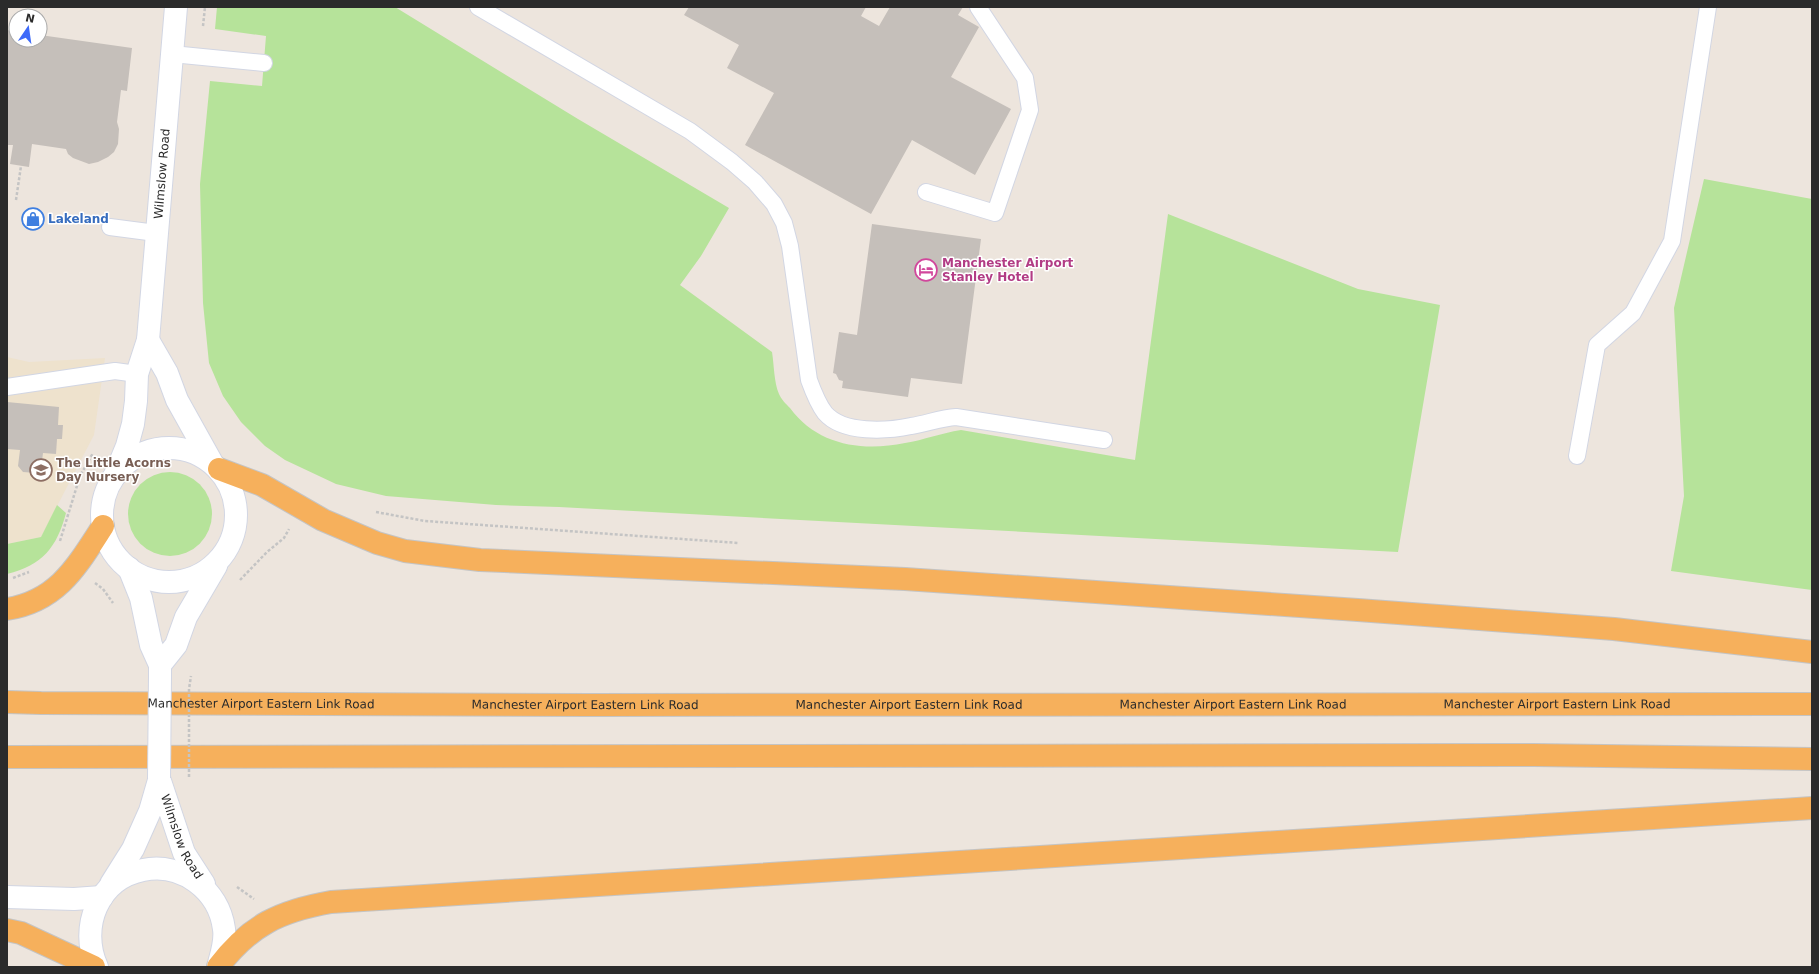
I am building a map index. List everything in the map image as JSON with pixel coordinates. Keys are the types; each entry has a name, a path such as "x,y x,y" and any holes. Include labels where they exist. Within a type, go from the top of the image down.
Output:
{"highway":[{"path":"215,465 262,485 323,520 377,543 405,551 442,556 488,561 905,579 1350,609 1614,629 1812,652"},
{"path":"7,609 18,607 51,593 76,568 103,526"},
{"name":"Manchester Airport Eastern Link Road","path":"7,702 48,704 330,705 1812,704"},
{"path":"7,757 1534,755 1812,759"},
{"path":"218,967 232,948 263,924 282,914 300,908 331,902 1812,808"},
{"path":"7,930 21,933 95,967"}],"main road":[{"name":"Wilmslow Road","path":"115,475 127,446 133,424 137,374 148,340 176,7"},
{"path":"148,340 167,373 177,400 215,465 231,486 237,507 236,529 229,548 202,587 186,617 176,645 160,670"},
{"path":"215,465 193,451 177,448 158,448 130,460 115,475 104,498 102,512 106,539 112,550 128,568 137,574 155,580 172,582 190,579 206,572 220,560"},
{"name":"Wilmslow Road","path":"95,967 90,946 89,929 93,913 133,849 150,810 159,779 160,670 151,645 141,598 128,568"},
{"name":"Wilmslow Road","path":"159,779 184,853 220,911 225,929 224,946 218,967"},
{"path":"7,897 74,899 105,893 127,876 143,870 161,868 180,872 195,880 208,892"}],"lane":[{"path":"478,7 690,131 732,162 755,182 774,204 784,223 790,246 809,380 826,414 842,426 890,429 912,426 939,418 956,417 1104,440"},
{"path":"926,192 995,213 1030,110 1025,78 978,7"},
{"path":"1577,456 1597,345 1633,313 1672,241 1708,7"},
{"path":"172,54 264,63"},
{"path":"110,227 156,233"},
{"path":"7,387 116,371 137,374"}],"path":[{"path":"16,200 21,166"},
{"path":"59,544 80,476 96,449"},
{"path":"7,581 31,571"},
{"path":"188,777 190,676"}],"shaded area":[{"name":"The Little Acorns Day Nursery","path":"7,357 29,362 105,358 94,435 41,537 7,544"}],"green space":[{"path":"217,7 395,7 578,119 729,208 701,256 680,285 772,352 776,384 782,400 813,430 827,438 842,443 857,446 889,446 961,430 1135,460 1168,214 1358,289 1440,305 1398,552 559,507 496,505 386,496 336,484 285,460 265,446 241,422 223,396 209,363 203,303 200,184 210,81 262,86 266,36 215,29"},
{"path":"1704,179 1812,199 1812,590 1671,571 1684,496 1674,308"},
{"path":"170,472 186,475 200,484 209,498 212,514 209,530 200,544 186,553 170,556 154,553 140,544 131,530 128,514 131,498 140,484 154,475"},
{"path":"57,505 66,513 58,536 53,545 39,560 20,570 7,574 7,544 41,537"}],"building":[{"path":"689,7 866,7 861,16 879,26 890,7 963,7 958,15 979,27 951,77 1011,109 975,175 912,140 871,214 745,145 774,93 727,68 739,45 684,15"},
{"path":"7,30 8,48 48,48 48,36 132,48 127,91 121,90 117,122 119,129 118,144 114,152 108,157 98,162 89,164 73,158 68,154 66,149 32,144 29,167 10,164 13,145 7,145"},
{"path":"872,224 981,239 962,384 911,378 908,397 842,388 843,381 839,380 836,374 833,373 839,332 857,335"},
{"path":"7,402 59,407 58,425 63,425 62,439 57,439 56,454 43,453 41,469 36,473 23,472 18,466 20,450 7,449"}],"place":[{"name":"Lakeland","path":"33,219"},
{"name":"Manchester Airport Stanley Hotel","path":"926,270"},
{"name":"The Little Acorns Day Nursery","path":"41,470"}]}
